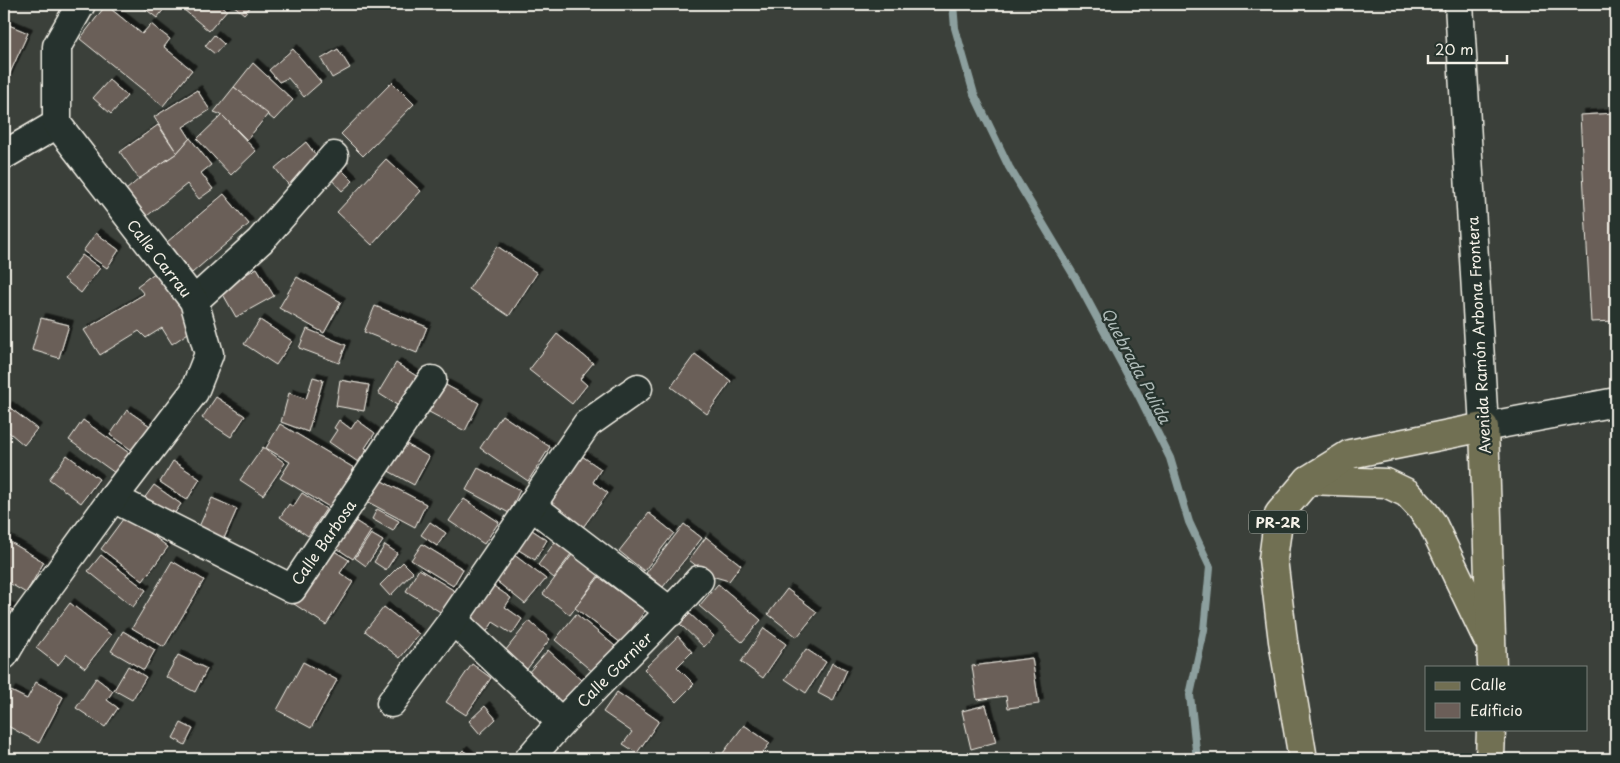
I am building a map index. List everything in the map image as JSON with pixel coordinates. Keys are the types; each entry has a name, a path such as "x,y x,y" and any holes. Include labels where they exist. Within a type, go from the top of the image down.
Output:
{"main road":[{"name":"PR-2R","path":"1303,759 1283,641 1273,559 1279,514 1308,480 1350,454 1484,427"},
{"name":"Avenida Ramón Arbona Frontera","path":"1484,427 1492,658"},
{"path":"1308,480 1386,483 1407,493 1432,523 1492,658"},
{"path":"1490,759 1491,730"}],"street":[{"path":"4,155 57,124 57,46 81,4"},
{"name":"Avenida Ramón Arbona Frontera","path":"1459,4 1484,427"},
{"name":"Calle Carrau","path":"4,655 25,619 113,498 194,392 209,354 194,301 57,124"},
{"path":"194,301 260,241 334,156"},
{"name":"Calle Barbosa","path":"113,498 292,589 432,380"},
{"path":"391,703 453,620 587,424 638,388"},
{"path":"1484,427 1616,402"},
{"path":"532,506 671,612"},
{"name":"Calle Garnier","path":"529,759 561,722 671,612 699,580"},
{"path":"453,620 561,722"}],"building":[{"path":"139,4 168,4 157,18"},
{"path":"177,4 220,4 227,10 209,31"},
{"path":"232,4 253,4 244,14"},
{"path":"106,5 142,34 151,24 170,39 164,47 192,70 163,106 80,39"},
{"path":"4,23 28,33 5,84 4,84"},
{"path":"214,35 224,44 215,54 205,46"},
{"path":"293,49 321,82 304,97 288,78 279,82 269,70"},
{"path":"338,49 350,68 332,78 321,59"},
{"path":"253,63 293,100 274,120 234,87"},
{"path":"109,80 127,96 111,114 93,98"},
{"path":"392,82 414,104 363,156 341,134"},
{"path":"234,87 268,114 247,140 222,115 214,112"},
{"path":"197,90 210,110 183,127 190,138 177,153 154,117"},
{"path":"1616,113 1616,321 1591,322 1580,115"},
{"path":"222,115 256,151 231,175 197,139"},
{"path":"158,125 177,153 139,179 120,152"},
{"path":"190,138 211,165 201,173 213,189 199,199 187,184 147,216 126,190 177,153"},
{"path":"306,142 322,163 291,188 275,168"},
{"path":"386,159 421,191 372,245 337,212"},
{"path":"339,167 353,181 342,191 329,177"},
{"path":"224,194 249,224 192,273 167,242"},
{"path":"96,233 119,250 107,268 83,251"},
{"path":"497,246 537,273 509,316 469,289"},
{"path":"82,255 100,268 81,293 64,279"},
{"path":"257,268 274,296 236,317 220,289"},
{"path":"156,272 183,307 194,329 172,344 162,328 146,338 139,331 100,355 84,330 144,294 137,286"},
{"path":"297,277 341,302 324,333 279,308"},
{"path":"375,306 427,327 417,353 364,332"},
{"path":"41,318 69,325 59,358 32,350"},
{"path":"260,320 292,341 276,365 244,344"},
{"path":"307,329 346,345 339,363 299,348"},
{"path":"557,334 593,363 580,379 587,385 572,404 529,370"},
{"path":"695,354 731,381 707,414 671,387"},
{"path":"396,363 418,377 400,407 378,393"},
{"path":"313,377 323,380 308,432 281,422 289,393 306,399"},
{"path":"340,380 369,385 364,411 336,406"},
{"path":"444,384 479,403 465,431 429,412"},
{"path":"216,397 245,416 231,437 202,418"},
{"path":"8,406 37,429 24,445 4,428 4,411"},
{"path":"127,410 153,428 136,453 110,435"},
{"path":"502,415 550,447 528,481 480,448"},
{"path":"83,420 129,453 115,473 69,440"},
{"path":"339,420 351,429 357,420 375,433 358,462 329,442 337,430 334,428"},
{"path":"280,424 354,468 331,508 280,478 290,462 266,448"},
{"path":"399,440 429,457 414,485 383,468"},
{"path":"263,447 285,463 263,495 240,480"},
{"path":"576,452 601,469 593,482 608,493 581,530 542,501"},
{"path":"67,455 99,479 81,503 49,479"},
{"path":"173,461 200,479 187,500 160,482"},
{"path":"478,468 520,490 509,513 466,490"},
{"path":"378,479 426,504 415,527 366,501"},
{"path":"154,485 181,504 167,524 140,504"},
{"path":"302,493 326,509 308,536 280,517 289,504 293,507"},
{"path":"212,498 237,509 222,543 197,531"},
{"path":"464,499 499,522 484,544 449,521"},
{"path":"377,509 399,521 393,531 372,519"},
{"path":"649,513 674,533 644,571 619,551"},
{"path":"126,515 168,547 143,581 101,549"},
{"path":"349,517 371,531 353,559 332,545"},
{"path":"430,522 446,533 437,546 421,535"},
{"path":"684,524 702,538 663,587 646,573"},
{"path":"529,528 547,540 535,560 517,549"},
{"path":"371,534 383,541 366,566 355,558"},
{"path":"706,537 741,565 729,581 708,575 689,560"},
{"path":"7,540 44,562 26,593 4,580 4,545"},
{"path":"555,542 571,554 554,578 538,565"},
{"path":"422,544 463,569 453,586 411,560"},
{"path":"385,545 397,553 386,570 374,562"},
{"path":"326,546 349,560 340,573 353,582 326,625 291,602"},
{"path":"509,551 546,579 525,604 490,576"},
{"path":"101,555 146,590 133,607 88,571"},
{"path":"572,555 599,575 570,615 543,594"},
{"path":"172,561 204,580 164,647 132,628"},
{"path":"403,562 413,572 390,596 380,585"},
{"path":"419,569 455,591 442,613 406,591"},
{"path":"599,577 645,611 621,643 575,608"},
{"path":"485,580 511,598 505,607 522,619 512,634 493,622 484,636 459,619"},
{"path":"718,584 761,620 742,642 699,606"},
{"path":"787,589 817,612 797,637 768,614"},
{"path":"70,603 111,635 85,668 67,654 58,665 36,648"},
{"path":"4,605 17,612 4,636"},
{"path":"384,607 419,634 400,658 365,631"},
{"path":"576,614 615,646 594,673 555,640"},
{"path":"690,614 714,636 704,647 680,624"},
{"path":"529,621 550,639 527,669 505,651"},
{"path":"764,628 786,644 763,678 741,662"},
{"path":"123,631 155,650 144,670 111,651"},
{"path":"678,636 692,652 677,667 694,684 676,702 644,669"},
{"path":"806,649 826,662 806,693 785,679"},
{"path":"548,650 581,680 561,703 528,673"},
{"path":"178,655 207,669 195,692 166,677"},
{"path":"1032,658 1039,704 1008,708 1006,696 977,700 972,666"},
{"path":"303,662 337,680 311,728 277,710"},
{"path":"832,663 847,670 833,701 818,693"},
{"path":"472,664 491,678 466,715 446,702"},
{"path":"128,666 146,677 132,700 114,690"},
{"path":"96,678 113,691 107,700 118,708 105,727 76,708"},
{"path":"36,682 63,697 39,743 4,724 4,704 11,691 27,699"},
{"path":"617,692 659,721 637,753 623,744 632,732 603,712"},
{"path":"986,705 996,742 971,749 962,711"},
{"path":"485,706 496,719 480,734 469,721"},
{"path":"181,723 193,729 185,745 173,738"},
{"path":"744,725 770,743 758,759 723,759 720,757"},
{"path":"463,750 473,759 454,759"}],"waterway":[{"name":"Quebrada Pulida","path":"953,4 955,28 974,94 1009,167 1076,279 1170,458 1189,522 1210,567 1204,630 1190,695 1197,759"}]}
